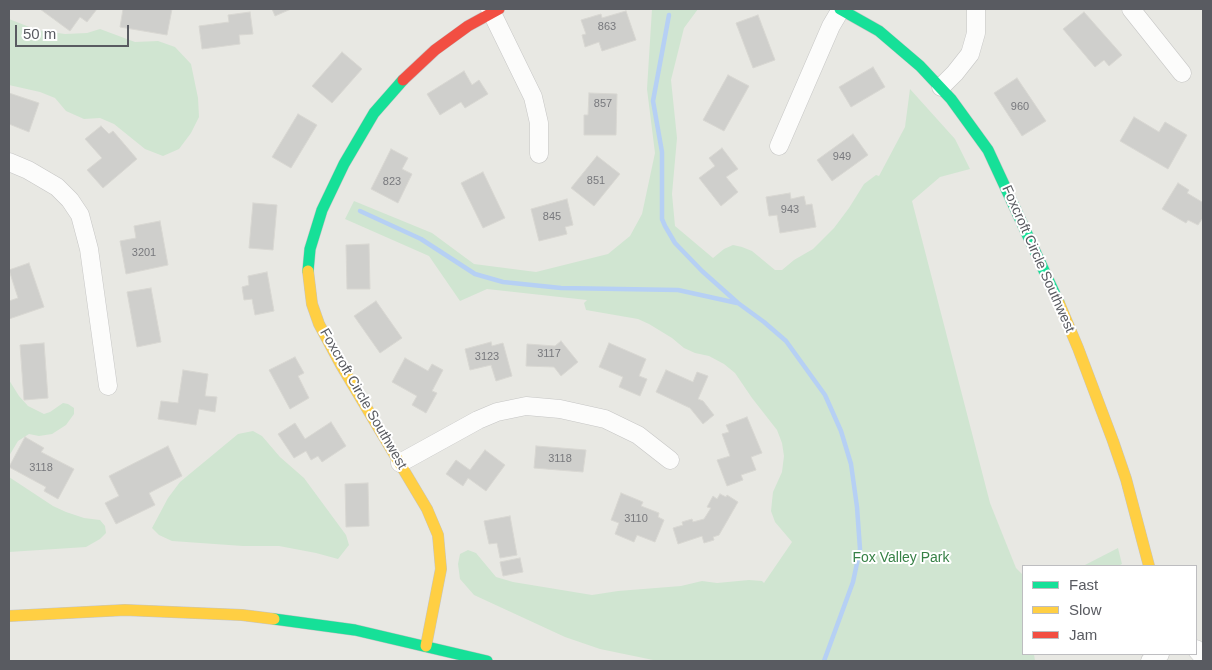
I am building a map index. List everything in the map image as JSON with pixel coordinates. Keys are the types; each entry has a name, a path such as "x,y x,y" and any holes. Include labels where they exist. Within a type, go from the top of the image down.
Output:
{"street":[{"path":"779,146 840,9"},
{"name":"Foxcroft Circle Southwest","path":"840,9 886,36 907,53 941,87 974,129 997,168 1061,308 1113,441 1126,479 1149,565"},
{"path":"941,87 970,54 976,34 976,9"},
{"path":"1131,9 1182,73"},
{"path":"494,10 533,97 539,123 539,154"},
{"name":"Foxcroft Circle Southwest","path":"426,646 441,569 440,545 434,523 341,365 316,315 312,304 309,278 311,243 322,210 344,164 374,113 413,69 435,50 494,10"},
{"path":"9,162 28,170 58,187 80,215 89,249 108,386"},
{"path":"400,463 478,420 497,412 526,406 560,408 605,419 638,435 670,460"},
{"path":"9,616 125,610 242,614 355,630 487,661"}],"green space":[{"name":"Fox Valley Park","path":"652,9 698,9 684,28 671,80 677,138 672,194 675,226 713,258 724,249 733,245 752,251 775,270 782,270 794,260 813,249 834,228 864,184 876,175 879,176 905,127 910,89 955,139 970,169 940,177 912,201 990,503 1016,568 1022,574 1022,655 1034,655 1035,661 658,661 600,649 565,637 474,595 460,579 458,564 460,554 468,550 476,553 496,577 513,582 592,595 681,586 702,581 717,583 749,580 762,581 764,583 792,542 775,522 771,511 773,492 782,472 784,456 782,443 777,430 735,373 724,364 709,356 684,348 672,338 638,319 586,310 584,303 587,300 487,289 460,301 429,256 345,219 354,201 432,233 474,264 536,272 608,254 630,236 642,214 655,153 647,89"},
{"path":"9,19 37,30 65,34 87,33 100,29 135,42 158,41 175,47 191,64 198,98 199,117 191,133 179,149 163,156 145,149 114,124 100,118 84,119 66,111 55,98 40,92 9,85"},
{"path":"9,380 28,406 44,414 63,403 74,408 74,414 66,425 52,434 39,436 29,434 18,441 9,456"},
{"path":"253,431 262,436 280,457 304,478 346,535 349,545 338,559 279,546 243,546 172,541 159,535 152,528 168,498 180,482 238,434"},
{"path":"9,477 53,506 84,518 100,520 105,526 106,533 86,547 9,552"},
{"path":"1118,548 1122,564 1085,565"}],"building":[{"path":"40,9 97,9 87,22 80,17 70,31"},
{"path":"123,9 172,9 167,35 120,27"},
{"path":"272,9 291,9 275,16"},
{"path":"626,11 636,40 602,51 599,42 585,47 582,35 586,34 581,20 601,14 602,18"},
{"path":"250,12 253,34 239,35 240,44 202,49 199,26 229,22 228,15"},
{"path":"1084,12 1122,55 1109,66 1104,60 1095,67 1063,29"},
{"path":"758,15 775,60 753,68 736,23"},
{"path":"342,52 362,69 332,103 312,86"},
{"path":"873,67 885,87 851,107 839,87"},
{"path":"464,71 472,85 479,80 488,94 465,108 461,102 440,115 427,94"},
{"path":"728,75 749,86 724,131 703,120"},
{"path":"1017,78 1046,121 1022,136 994,93"},
{"path":"9,93 39,103 29,132 9,124"},
{"path":"589,93 617,94 616,135 584,135 584,115 588,115"},
{"path":"298,114 317,125 291,168 272,157"},
{"path":"1134,117 1159,132 1165,122 1187,135 1168,169 1120,141"},
{"path":"101,126 109,134 113,131 137,159 103,188 87,170 102,158 85,139"},
{"path":"853,134 868,155 832,181 817,160"},
{"path":"722,148 738,169 726,177 738,192 721,206 699,178 715,166 709,158"},
{"path":"391,149 408,158 402,169 412,174 398,203 371,189"},
{"path":"597,156 620,174 594,206 571,188"},
{"path":"483,172 505,218 483,228 461,183"},
{"path":"1178,183 1189,190 1187,193 1202,202 1203,200 1203,220 1198,225 1188,220 1186,223 1162,209"},
{"path":"790,193 791,199 804,196 806,205 812,204 816,227 780,233 777,215 769,216 766,197"},
{"path":"567,199 573,225 565,227 567,234 539,241 531,209"},
{"path":"253,203 277,205 273,250 249,248"},
{"path":"160,221 168,265 126,274 120,241 136,238 134,226"},
{"path":"369,244 370,289 347,289 346,245"},
{"path":"29,263 44,307 9,319 9,301 18,298 9,270"},
{"path":"267,272 274,311 255,315 252,299 244,300 242,287 249,285 248,276"},
{"path":"151,288 161,342 137,347 127,292"},
{"path":"376,301 402,338 380,353 354,316"},
{"path":"561,341 578,362 561,376 554,367 526,366 527,344 555,346"},
{"path":"491,342 492,346 503,343 512,376 496,381 491,365 470,370 465,349"},
{"path":"44,343 48,398 24,400 20,345"},
{"path":"609,343 646,359 639,376 647,379 640,396 619,387 623,377 599,367"},
{"path":"295,357 304,373 298,376 309,398 290,409 269,370"},
{"path":"405,358 428,371 432,364 443,370 432,391 437,393 426,413 412,405 417,396 392,382"},
{"path":"183,370 208,374 205,396 217,397 215,412 199,409 196,425 158,419 161,401 178,403"},
{"path":"666,370 693,382 697,372 708,376 698,399 703,401 714,415 703,424 690,408 656,392"},
{"path":"747,417 762,453 751,457 756,470 741,475 743,480 727,486 717,460 730,456 722,434 729,432 726,425"},
{"path":"331,422 346,446 322,462 318,456 311,460 306,451 294,458 278,434 295,423 305,439"},
{"path":"25,437 44,448 41,452 74,469 58,499 44,491 46,487 9,467"},
{"path":"168,446 182,476 149,493 155,505 116,524 105,503 119,496 109,476"},
{"path":"536,446 586,450 583,472 534,468"},
{"path":"485,450 505,465 486,491 468,478 463,486 446,474 456,460 470,470"},
{"path":"368,483 369,526 346,527 345,484"},
{"path":"621,493 643,502 641,506 659,513 658,517 664,520 655,542 637,535 634,542 615,534 619,523 611,520"},
{"path":"720,494 726,497 727,495 738,502 719,535 713,537 714,540 704,543 702,536 678,544 673,528 683,525 682,522 692,519 693,522 704,519 711,508 707,507 713,496 717,499"},
{"path":"510,516 517,555 500,558 497,543 489,544 484,521"},
{"path":"520,558 523,572 503,576 500,562"}],"waterway":[{"path":"669,15 653,101 662,152 662,219 675,243 702,271 738,303 786,341 825,395 841,431 851,464 860,549 853,582 824,661"},
{"path":"360,211 421,239 475,274 503,282 561,288 678,290 737,303"}],"traffic: fast":[{"path":"840,9 879,31 920,66 951,99 988,150 1059,303"},
{"path":"308,271 310,249 322,210 344,164 374,113 403,80"},
{"path":"274,619 355,630 487,661"}],"traffic: slow":[{"path":"308,271 312,304 319,324 341,365 427,509 438,535 441,569 426,646"},
{"path":"1059,303 1113,441 1126,479 1149,565"},
{"path":"9,616 125,610 242,615 274,619"}],"traffic: jam":[{"path":"403,80 435,50 468,26 499,9"}]}
